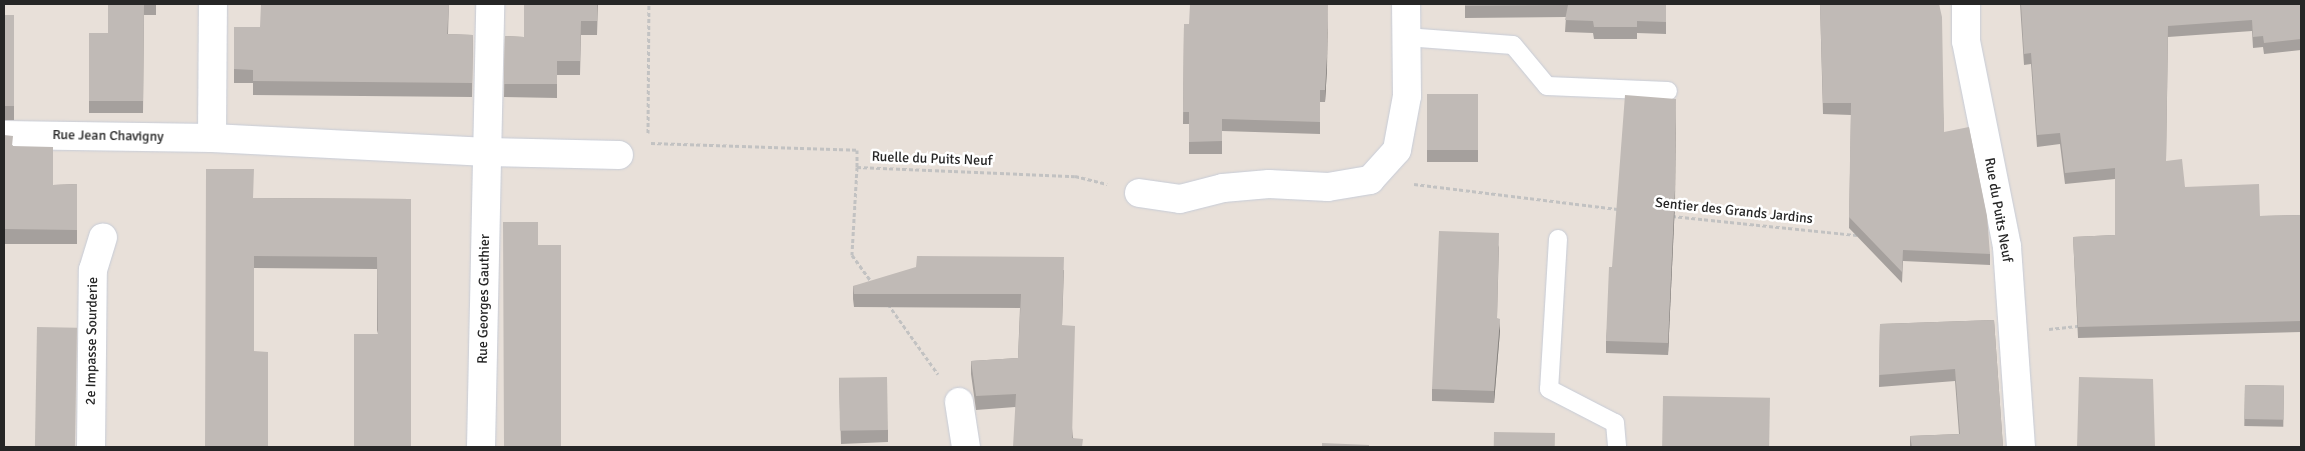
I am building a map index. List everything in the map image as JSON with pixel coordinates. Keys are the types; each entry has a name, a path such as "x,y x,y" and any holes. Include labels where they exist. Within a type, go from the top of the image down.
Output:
{"street":[{"path":"212,138 213,4"},
{"name":"Rue Georges Gauthier","path":"480,447 490,4"},
{"path":"1139,194 1180,200 1223,188 1241,186 1269,184 1328,187 1370,180 1397,150 1407,96 1406,4"},
{"name":"Rue du Puits Neuf","path":"1966,4 1966,41 2007,247 2021,447"},
{"name":"Rue Jean Chavigny","path":"4,135 212,138 488,152 619,155"},
{"name":"2e Impasse Sourderie","path":"91,447 93,270 103,237"},
{"path":"959,402 966,447"}],"lane":[{"path":"1406,37 1513,46 1547,86 1668,90"},
{"path":"1558,239 1549,389 1614,423 1616,447"}],"path":[{"name":"Ruelle du Puits Neuf","path":"649,4 648,142 857,150 857,167 1075,176 1139,194"},
{"path":"857,167 852,255 875,286"},
{"path":"1370,180 1626,210"},
{"name":"Sentier des Grands Jardins","path":"1666,215 1864,235"},
{"path":"886,302 959,402"},
{"path":"2013,333 2090,326"}],"building":[{"path":"108,4 144,4 143,101 89,101 89,33 108,33"},
{"path":"261,4 449,4 447,34 473,35 472,83 253,81 253,70 234,69 234,27 260,27"},
{"path":"524,4 597,4 597,21 581,21 580,61 557,61 557,84 504,84 505,36 524,37"},
{"path":"1190,4 1328,4 1325,90 1320,90 1320,122 1222,119 1222,141 1189,142 1189,112 1183,112 1184,24 1189,24"},
{"path":"1465,4 1666,4 1666,22 1637,21 1637,27 1594,27 1593,21 1565,20 1568,5 1465,6"},
{"path":"1820,4 1939,4 1942,17 1944,132 1969,127 1987,216 1990,254 1903,250 1902,272 1849,217 1851,103 1823,103"},
{"path":"2021,4 2301,4 2301,39 2264,43 2263,36 2253,37 2252,20 2168,26 2166,161 2182,159 2185,187 2259,184 2260,216 2301,215 2301,321 2078,327 2073,237 2115,235 2115,168 2065,173 2060,133 2037,135 2031,53 2024,54"},
{"path":"4,15 14,15 14,106 4,106"},
{"path":"1427,94 1478,94 1478,150 1427,150"},
{"path":"1625,95 1676,99 1675,190 1668,343 1606,341 1609,267 1612,267"},
{"path":"4,135 13,136 12,146 53,147 53,185 77,184 77,230 4,229"},
{"path":"206,169 254,169 253,198 411,199 411,447 354,447 354,334 378,334 377,257 254,256 254,351 268,352 268,447 205,447"},
{"path":"503,222 538,222 538,245 561,245 561,447 504,447"},
{"path":"1439,231 1499,233 1497,318 1500,319 1494,391 1432,389"},
{"path":"917,256 1064,257 1062,325 1075,326 1072,438 1083,439 1082,447 1013,447 1016,394 976,396 971,361 1018,358 1021,294 854,294 853,286 916,267"},
{"path":"1994,320 2003,447 1912,447 1910,436 1960,434 1955,369 1879,375 1880,324"},
{"path":"37,327 77,328 75,447 35,447"},
{"path":"887,377 888,430 840,431 839,378"},
{"path":"2079,377 2153,379 2155,446 2183,447 2077,447"},
{"path":"2245,385 2284,386 2283,420 2244,419"},
{"path":"1663,396 1770,398 1769,447 1662,447"},
{"path":"1494,432 1555,433 1555,447 1494,447"},
{"path":"1322,443 1369,445 1369,447 1322,447"}]}
